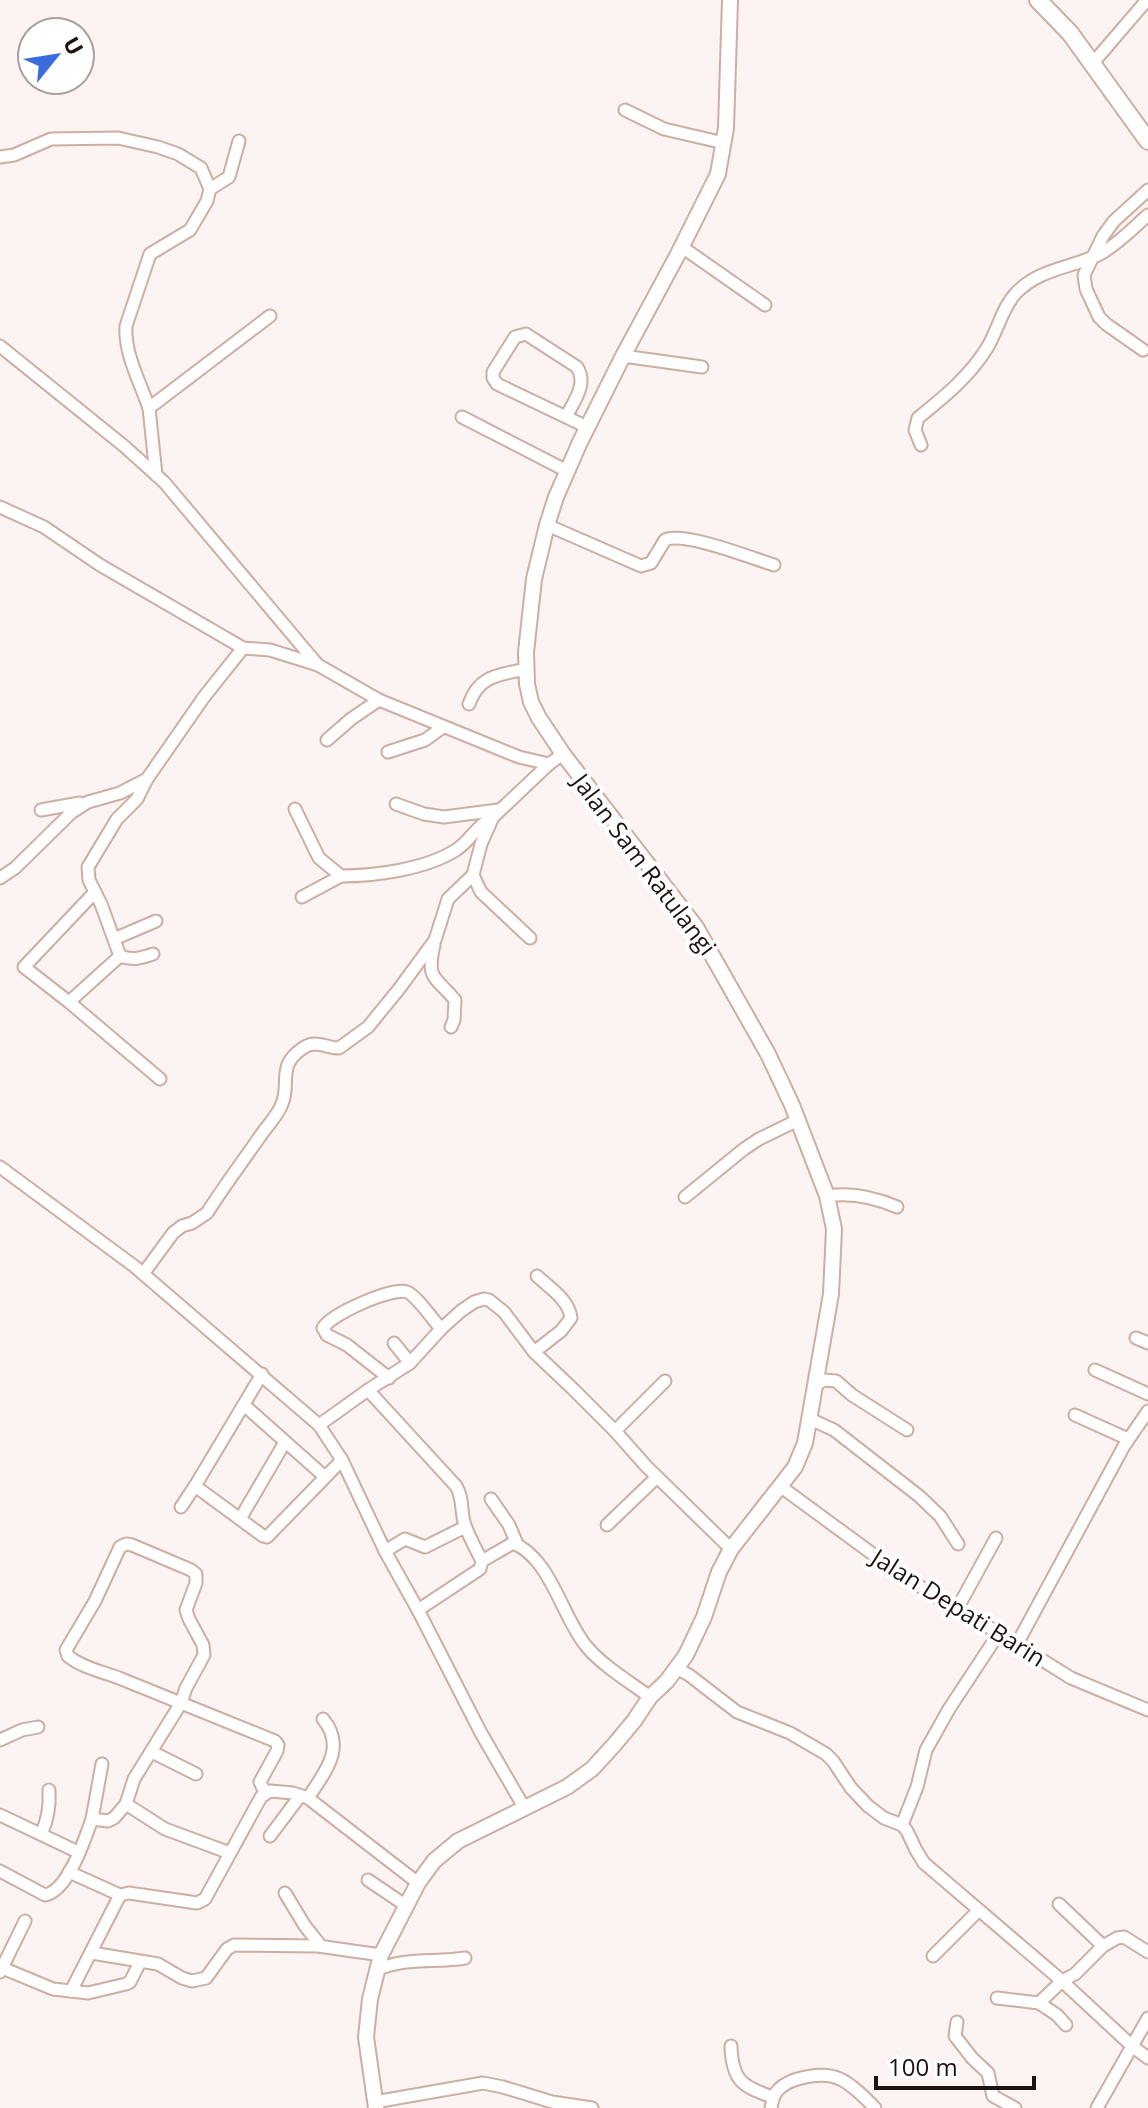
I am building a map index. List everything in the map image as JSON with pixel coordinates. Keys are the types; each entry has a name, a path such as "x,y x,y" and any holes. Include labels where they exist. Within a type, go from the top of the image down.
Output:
{"main road":[{"path":"1038,0 1070,33 1148,141"}],"street":[{"name":"Jalan Sam Ratulangi","path":"375,2105 366,2037 370,1999 379,1962 418,1883 434,1861 458,1841 567,1787 592,1769 634,1721 650,1697 667,1681 686,1655 731,1549 795,1467 805,1443 816,1385 831,1294 834,1229 827,1196 798,1120 768,1054 702,936 539,718 531,702 526,669 534,579 547,525 567,471 718,174 724,143 730,0"},
{"path":"1093,63 1147,0"},
{"path":"625,110 664,129 724,143"},
{"path":"0,157 14,155 51,139 118,138 158,147 201,168 210,189 207,201 190,230 150,254 126,326 128,348 149,408 156,475"},
{"path":"210,189 229,177 239,141"},
{"path":"1143,350 1106,324 1090,301 1084,275 1114,221 1148,190"},
{"path":"921,445 915,430 918,418 951,392 974,367 1017,292 1048,271 1091,258 1114,246 1148,215"},
{"path":"682,247 765,305"},
{"path":"149,408 270,316"},
{"path":"566,417 583,383 577,367 526,334 515,337 493,372 497,384 566,417 587,427"},
{"path":"0,346 156,475 186,506 318,665"},
{"path":"623,356 702,367"},
{"path":"462,417 567,471"},
{"path":"0,507 44,527 100,565 243,648 270,650 318,665 379,700 519,757 549,764"},
{"path":"547,525 641,566 651,563 665,540 676,537 774,565"},
{"path":"120,956 89,880 88,867 117,819 137,799 147,779 204,697 243,648"},
{"path":"469,704 478,685 484,681 526,669"},
{"path":"327,740 379,700"},
{"path":"388,752 425,740 443,727"},
{"path":"302,897 341,876 378,875 446,856 463,845 477,827 498,813 563,754"},
{"path":"41,810 120,793 147,779"},
{"path":"0,878 15,868 62,820 88,802"},
{"path":"396,804 444,817 498,813"},
{"path":"295,809 319,858 341,876"},
{"path":"451,1027 455,1000 440,987 430,969 435,940 448,899 473,875 481,844 498,813"},
{"path":"473,875 481,892 530,938"},
{"path":"95,892 24,967 160,1079"},
{"path":"114,939 156,921"},
{"path":"143,1274 173,1233 207,1213 282,1105 286,1068 302,1048 320,1043 336,1049 368,1027 435,940"},
{"path":"120,956 134,960 153,954"},
{"path":"69,1002 120,956"},
{"path":"685,1197 744,1149 798,1120"},
{"path":"0,1167 143,1274 319,1425 342,1460 385,1551 481,1733 525,1809"},
{"path":"827,1196 858,1195 897,1207"},
{"path":"534,1352 568,1325 571,1318 565,1302 537,1276"},
{"path":"389,1378 347,1345 327,1335 323,1328 327,1321 357,1306 403,1292 411,1295 441,1329"},
{"path":"319,1425 410,1363 441,1329 474,1302 489,1300 504,1312 534,1352 731,1549"},
{"path":"1136,1338 1148,1343"},
{"path":"394,1343 410,1363"},
{"path":"1095,1370 1148,1394"},
{"path":"181,1507 262,1374"},
{"path":"816,1385 824,1380 836,1381 852,1395 907,1430"},
{"path":"615,1431 665,1381"},
{"path":"368,1390 456,1486 462,1500 465,1527 482,1561 480,1569 418,1610"},
{"path":"244,1405 324,1476"},
{"path":"1017,1644 1128,1439 1148,1411"},
{"path":"1075,1415 1128,1439"},
{"path":"810,1419 834,1430 919,1496 940,1516 958,1544"},
{"path":"240,1519 285,1442"},
{"path":"195,1486 267,1537 342,1460"},
{"path":"607,1525 657,1477"},
{"name":"Jalan Depati Barin","path":"780,1486 893,1569 957,1609 1071,1678 1148,1710"},
{"path":"491,1499 509,1525 517,1544 540,1566 588,1648 650,1697"},
{"path":"385,1551 405,1539 425,1547 465,1527"},
{"path":"957,1609 996,1538"},
{"path":"482,1561 507,1545 517,1544"},
{"path":"92,1819 108,1821 126,1804 134,1779 181,1703 204,1655 201,1640 186,1610 196,1574 132,1545 123,1545 66,1650 68,1656 81,1664 181,1703 275,1741 277,1751 260,1782 265,1793"},
{"path":"902,1825 917,1787 926,1750 999,1633"},
{"path":"676,1668 737,1712 790,1733 826,1754 868,1806 884,1818 902,1825 924,1863 1148,2058"},
{"path":"270,1836 332,1760 333,1735 323,1719"},
{"path":"0,1740 38,1727"},
{"path":"152,1752 196,1774"},
{"path":"0,1871 45,1895 53,1893 69,1872 92,1819 102,1764"},
{"path":"41,1834 50,1805 49,1790"},
{"path":"69,1872 120,1895 129,1893 201,1902 265,1793 277,1790 304,1797 418,1883"},
{"path":"126,1804 165,1829 230,1853"},
{"path":"0,1815 78,1852"},
{"path":"368,1880 405,1905"},
{"path":"285,1893 321,1946"},
{"path":"71,1991 120,1895"},
{"path":"1059,1904 1103,1946"},
{"path":"933,1956 979,1910"},
{"path":"25,1921 1,1969 53,1989 88,1993 126,1984 140,1962"},
{"path":"1039,2003 1111,1940 1124,1937 1148,1952"},
{"path":"92,1953 158,1964 192,1981 206,1978 227,1949 234,1945 321,1946 387,1965 465,1958"},
{"path":"997,1998 1039,2003 1066,2025"},
{"path":"1097,2108 1148,2018"},
{"path":"957,2022 955,2036 988,2073 993,2096 1015,2108"},
{"path":"731,2046 731,2063 737,2078 772,2103 779,2089 789,2083 807,2076 826,2075 839,2078 875,2108"},
{"path":"375,2105 483,2083 552,2102 592,2108"}]}
